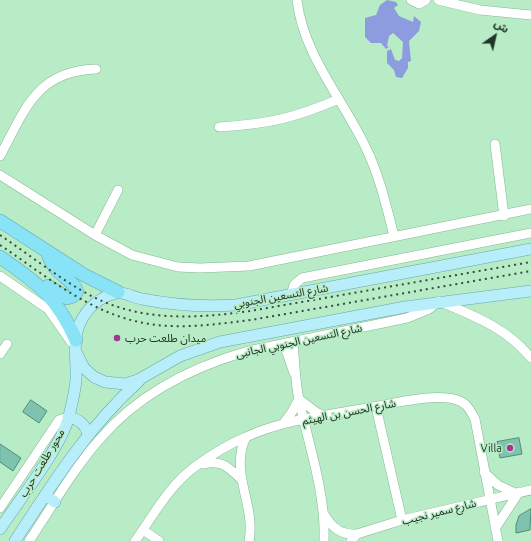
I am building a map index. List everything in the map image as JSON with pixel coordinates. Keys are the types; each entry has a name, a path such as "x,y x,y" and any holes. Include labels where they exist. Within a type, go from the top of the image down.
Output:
{"highway":[{"name":"شارع التسعين الجنوبي","path":"0,221 95,282 118,292"},
{"path":"37,283 49,286 66,298 72,297 75,293 76,287 57,270 48,252"},
{"path":"0,257 46,291 61,310 76,347"}],"main road":[{"name":"شارع التسعين الجنوبي","path":"118,292 148,300 206,306 252,303 531,249"},
{"path":"76,347 80,362 88,373 105,382 125,384 145,376 180,356 205,346 440,301 531,291"},
{"name":"محور طلعت حرب","path":"0,529 50,453 68,417 75,386 76,347 80,324 91,308 100,300 118,292"},
{"name":"محور طلعت حرب","path":"15,541 88,434 145,376"},
{"path":"68,417 83,424 88,434"},
{"path":"45,495 55,502"}],"street":[{"path":"297,0 301,21 308,42 372,159 394,236"},
{"path":"410,0 419,4 426,0"},
{"path":"438,0 480,10 531,15"},
{"path":"0,156 30,101 43,87 69,72 96,69"},
{"path":"219,127 272,123 304,114 339,99"},
{"path":"495,144 504,216"},
{"path":"0,175 95,235 132,255 178,267 200,268 249,266 394,236 504,216 531,209"},
{"path":"95,235 118,190"},
{"path":"292,295 294,285 302,278 531,233"},
{"path":"0,276 48,310 76,347"},
{"path":"440,301 482,319 502,331 531,358"},
{"name":"شارع التسعين الجنوبي الجانبى","path":"29,541 99,440 144,400 183,375 228,357 248,351 407,318 429,309 440,301"},
{"path":"293,342 298,399 324,513 325,540"},
{"path":"0,354 7,344"},
{"path":"284,344 295,374"},
{"name":"شارع الحسن بن الهيثم","path":"135,541 167,496 196,466 246,437 282,424 399,402 444,397 457,400 468,405 475,419 498,541"},
{"path":"298,399 316,412 325,416"},
{"path":"282,424 292,412 298,399"},
{"path":"376,407 402,520"},
{"path":"0,508 59,420 68,417"},
{"path":"246,437 239,455 251,527 249,541"},
{"path":"196,466 217,461 230,469 242,480"},
{"path":"484,472 498,485 517,493 496,527"},
{"name":"شارع سمير نجيب","path":"351,541 358,534 402,520 531,490"},
{"path":"324,513 330,524 340,532 358,534"},
{"path":"143,530 159,541"}],"water":[{"path":"387,0 396,2 398,5 394,8 399,16 413,22 414,16 421,22 419,31 409,41 411,61 408,62 408,68 402,78 396,77 394,70 387,63 387,51 391,49 395,60 399,61 402,58 403,42 393,33 389,36 387,46 389,47 386,49 381,43 371,43 365,37 365,18 376,15 380,5"}],"building":[{"path":"31,400 47,411 39,423 23,412"},
{"name":"Villa","path":"519,438 522,454 500,458 497,442"},
{"path":"0,444 21,458 13,471 0,462"},
{"path":"531,509 530,530 516,533 516,525 519,516"}],"railway":[{"path":"0,235 86,293 125,309 146,314 166,316 208,316 250,311 531,262"},
{"path":"0,245 68,292 86,302 124,318 144,323 171,326 198,326 251,320 531,271"}],"place":[{"name":"ميدان طلعت حرب","path":"117,338"},
{"name":"Villa","path":"510,448"}]}
